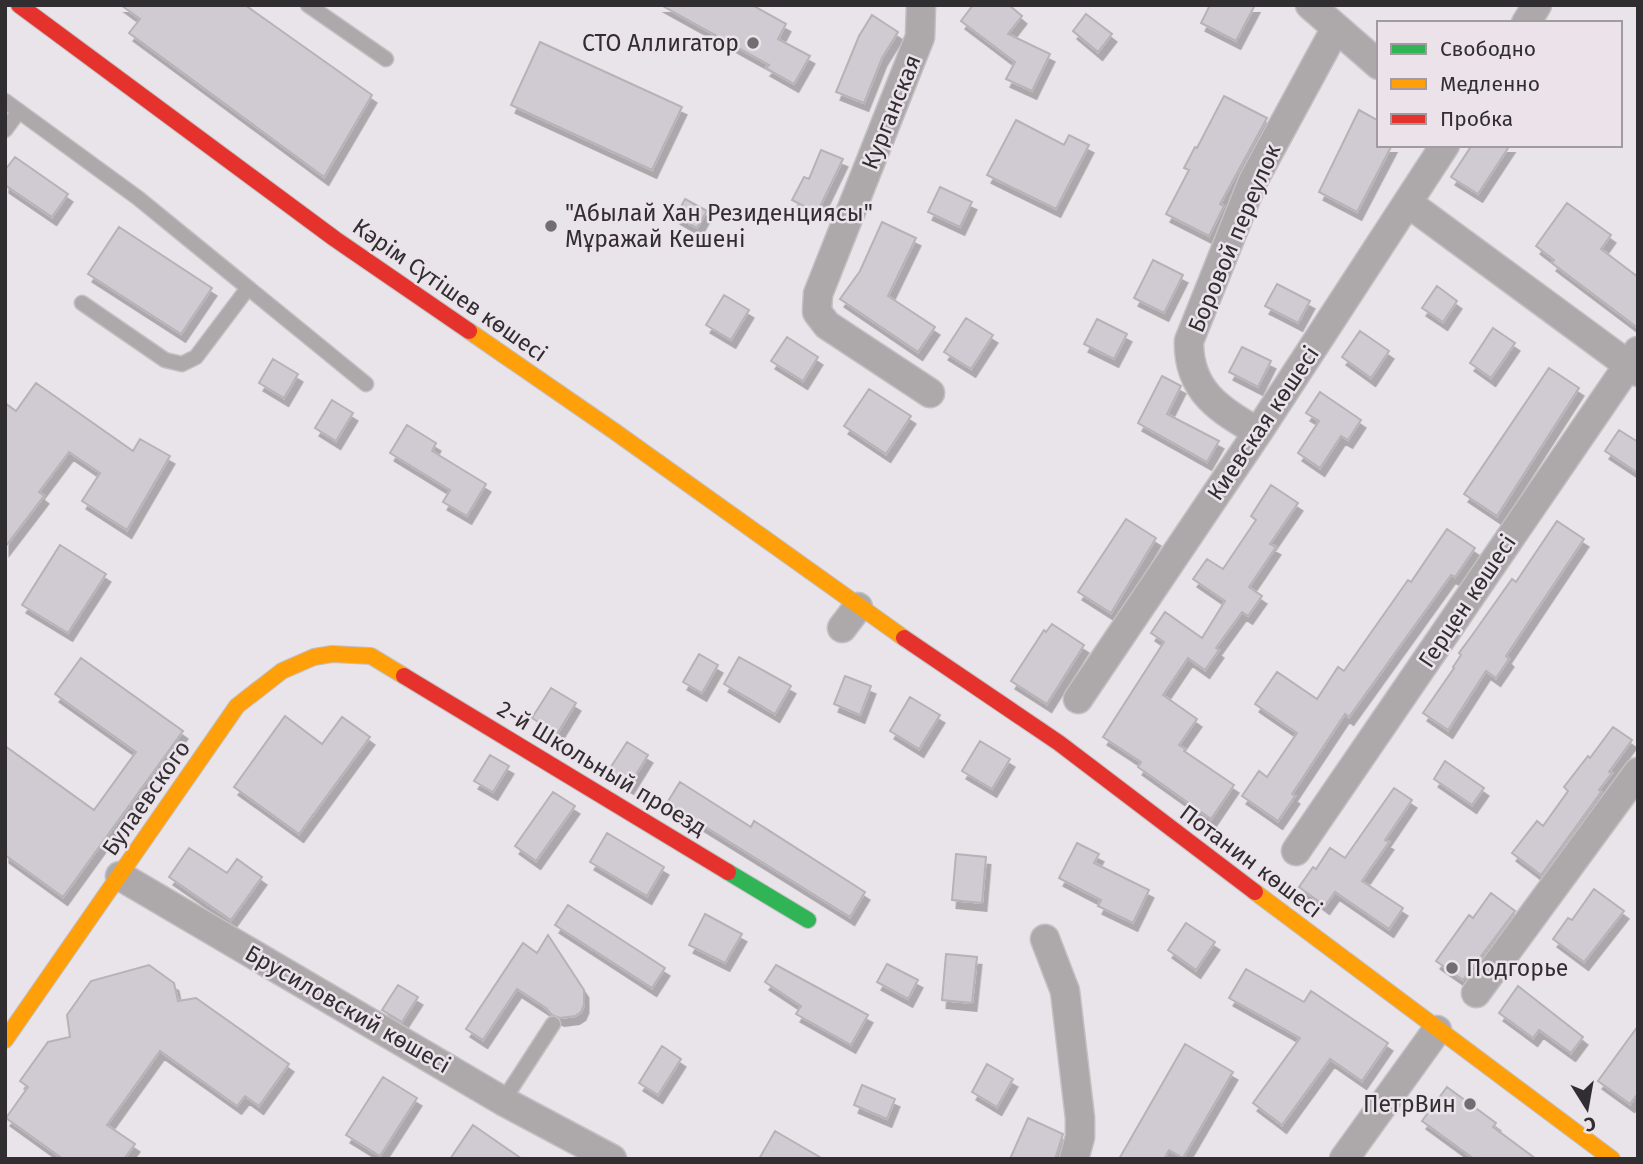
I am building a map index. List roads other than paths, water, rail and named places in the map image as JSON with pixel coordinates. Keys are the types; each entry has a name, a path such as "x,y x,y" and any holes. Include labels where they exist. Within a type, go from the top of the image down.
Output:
{"main road":[{"name":"Кәрім Сүтішев көшесі","path":"19,5 335,239 614,431 850,618"},
{"name":"Потанин көшесі","path":"850,618 1059,743 1437,1030 1612,1159"},
{"name":"Булаевского","path":"5,1040 237,706 261,683 280,670 332,652 371,656"},
{"name":"2-й Школьный проезд","path":"371,656 808,920"}],"street":[{"name":"Курганская","path":"921,5 920,37 818,294 817,312 827,325 930,394"},
{"path":"1310,5 1377,63"},
{"path":"1527,21 1537,5"},
{"name":"Боровой переулок","path":"1258,432 1212,402 1193,371 1189,341 1253,181 1336,27"},
{"name":"Киевская көшесі","path":"1078,699 1258,432 1444,147"},
{"path":"1408,202 1635,363"},
{"name":"Герцен көшесі","path":"1296,850 1635,363"},
{"path":"1476,993 1636,777"},
{"name":"Брусиловский көшесі","path":"120,876 503,1101 571,1150 612,1159"},
{"path":"1045,939 1065,991 1080,1118 1080,1137 1074,1159"},
{"path":"1344,1159 1437,1030"}],"lane":[{"path":"308,5 386,59"},
{"path":"5,101 138,198 366,384"},
{"path":"5,130 19,111"},
{"path":"82,303 165,360 182,364 196,357 248,288"},
{"path":"503,1101 553,1024"}],"place":[{"name":"СТО Аллигатор","path":"753,43"},
{"name":"\"Абылай Хан Резиденциясы\" Мұражай Кешені","path":"551,226"},
{"name":"Подгорье","path":"1452,968"},
{"name":"ПетрВин","path":"1470,1104"}]}
